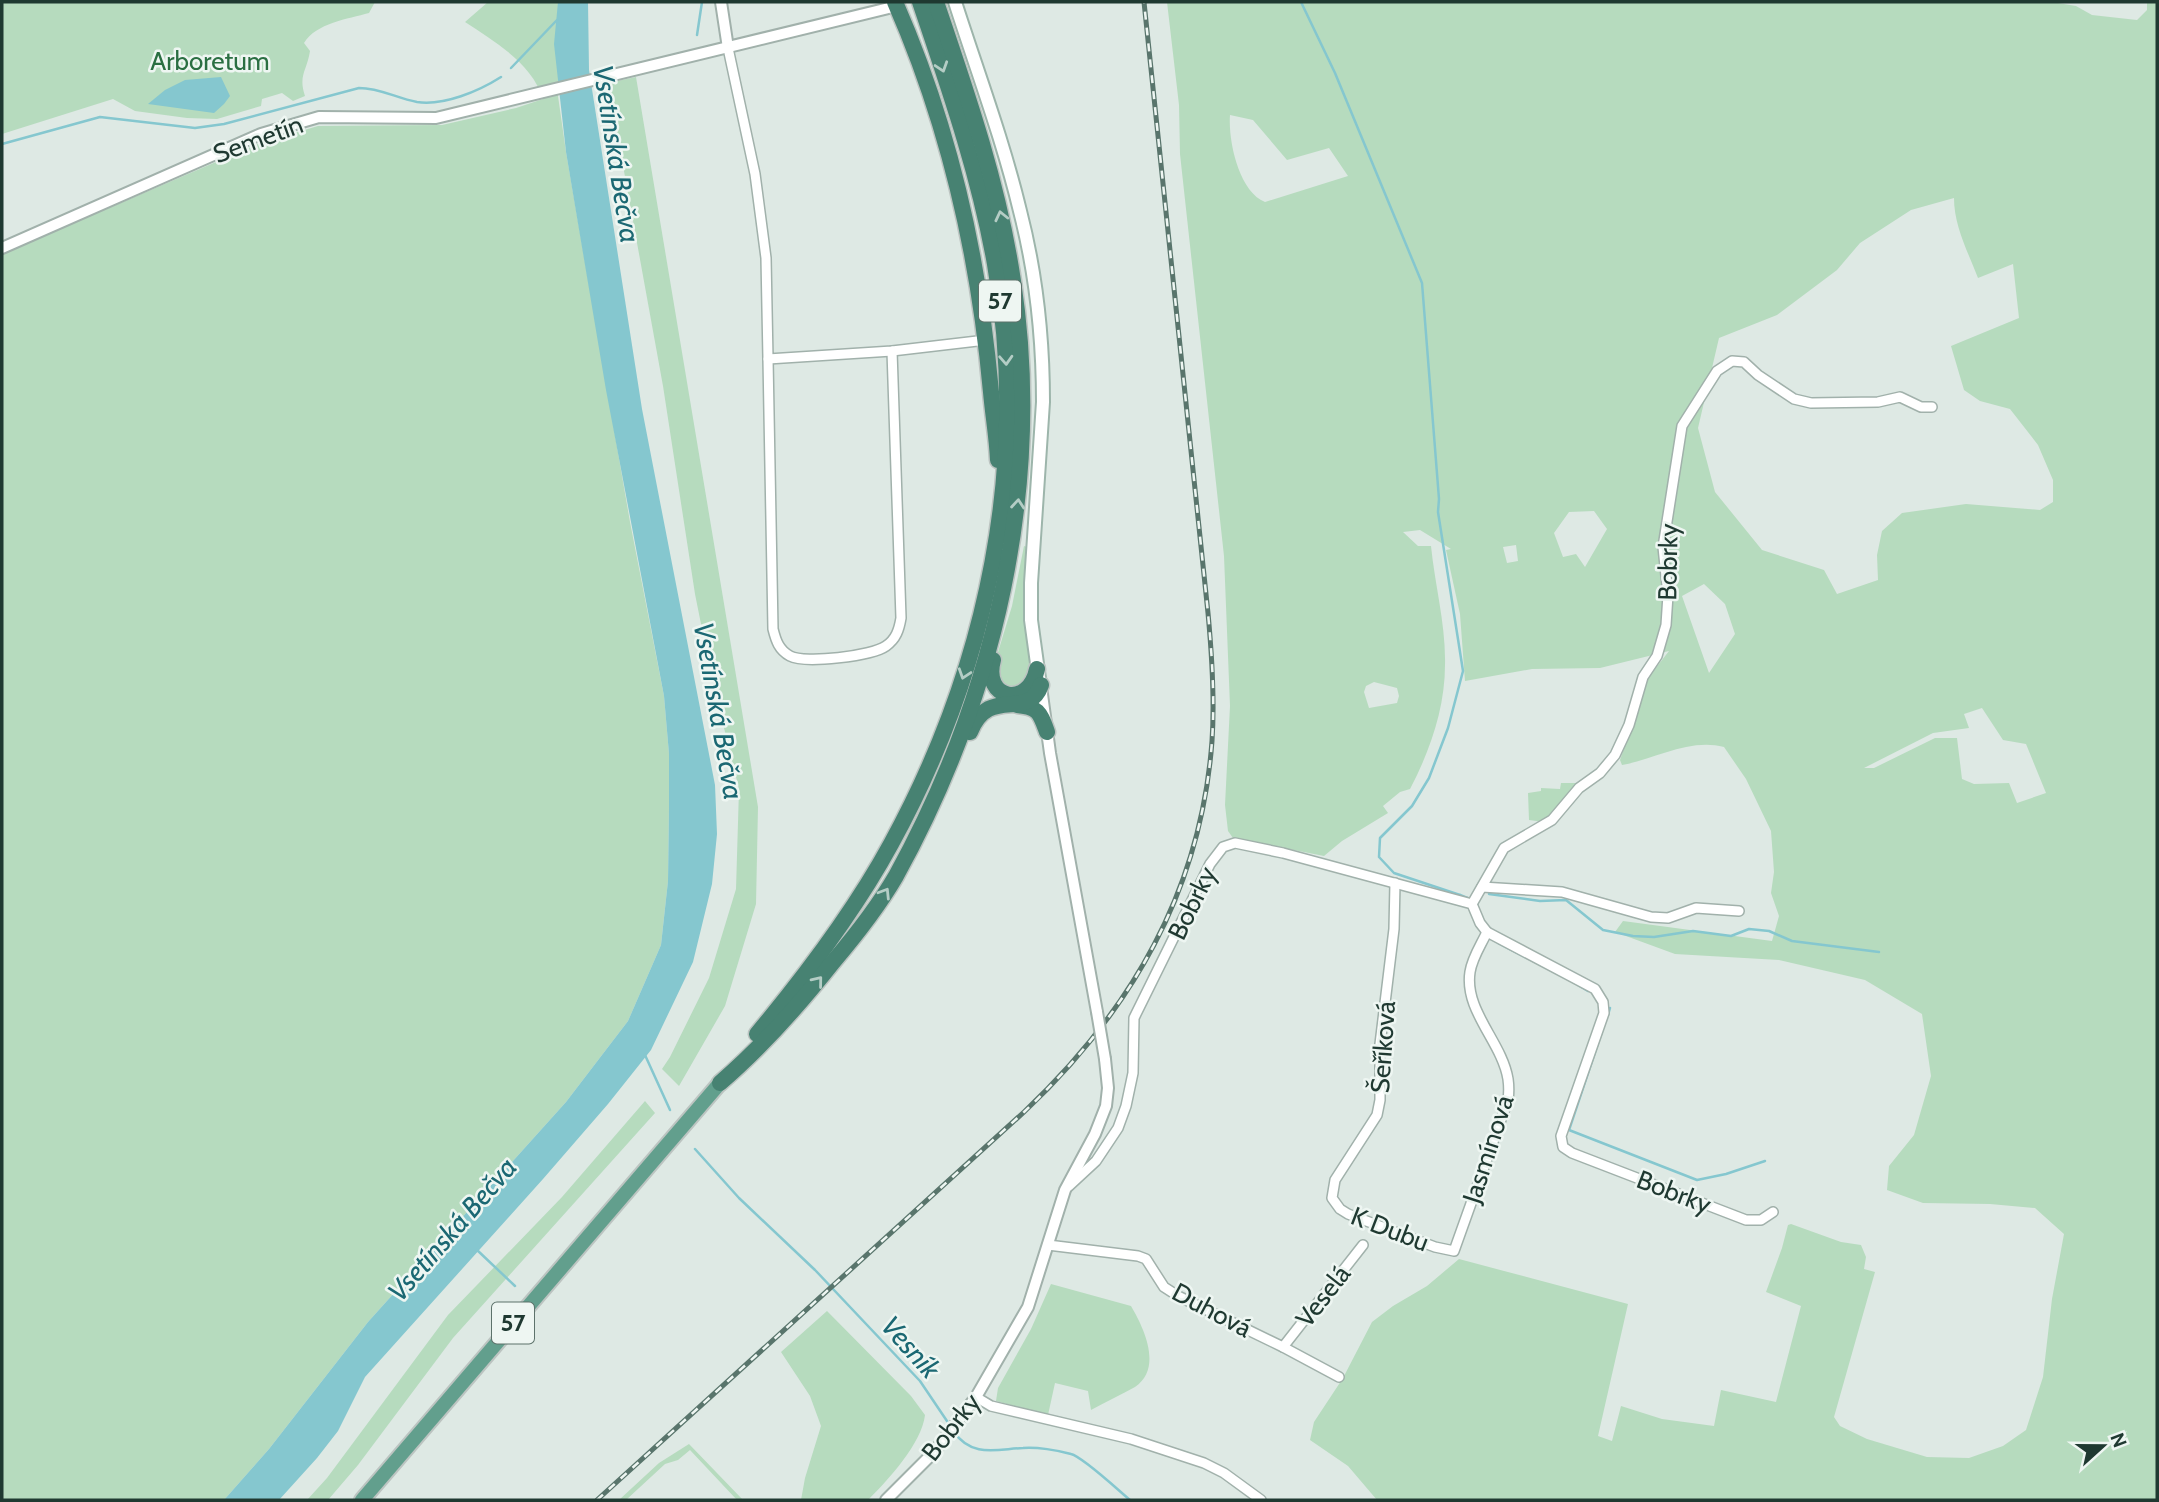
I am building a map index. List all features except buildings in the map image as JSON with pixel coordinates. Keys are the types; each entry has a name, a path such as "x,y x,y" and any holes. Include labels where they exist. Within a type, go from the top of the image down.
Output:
{"highway":[{"name":"57","path":"720,1083 808,972 843,922 892,842 927,771 954,705 984,609 1002,516 1007,463 1007,391 1004,332 995,263 967,145 920,2"},
{"name":"57","path":"720,1083 755,1051 798,1004 858,932 887,891 942,778 969,710 1008,572 1022,463 1022,379 1014,283 985,156 936,2"},
{"path":"896,4 940,129 965,215 986,340 998,479 984,609"},
{"path":"1008,572 1004,620 990,676 993,684 1002,692 1016,695 1036,694"},
{"path":"1036,694 1032,684 1037,668"},
{"path":"907,852 942,794 977,716 989,707 1027,702 1036,694"},
{"path":"1012,704 1034,708 1047,732"}],"main road":[{"path":"955,2 1011,174 1032,268 1043,377 1031,583 1031,620 1037,668"},
{"name":"57","path":"362,1500 720,1083"}],"street":[{"path":"721,2 755,174 766,258 773,629 775,640 783,651 793,658 806,660 873,653 893,639 899,629 901,618 892,351"},
{"name":"Semetín","path":"2,248 261,134 319,117 436,118 729,48 896,4"},
{"path":"768,359 892,351 986,340"},
{"name":"Bobrky","path":"1065,1190 1096,1161 1118,1128 1133,1073 1135,1018 1196,889 1223,847 1235,843 1254,846 1472,904 1504,848 1552,820 1579,788 1600,773 1615,755 1629,724 1643,677 1657,656 1666,625 1668,595 1663,547 1682,426 1717,371 1732,361 1744,362 1758,376 1794,399 1811,403 1878,402 1900,397 1921,407 1932,407"},
{"name":"Bobrky","path":"886,1500 956,1424 976,1397 1028,1307 1065,1190 1101,1121 1108,1088 1047,732 1036,694"},
{"name":"Šeříková","path":"1332,1198 1335,1180 1377,1115 1380,1100 1380,1044 1394,929 1395,883"},
{"path":"1482,887 1562,892 1651,917 1668,918 1696,908 1740,911"},
{"path":"1472,904 1480,923 1488,932"},
{"name":"Bobrky","path":"1488,932 1595,989 1603,1002 1604,1013 1561,1136 1563,1147 1572,1153 1746,1220 1761,1220 1773,1213"},
{"name":"Jasmínová","path":"1454,1251 1508,1100 1508,1077 1503,1061 1479,1015 1470,985 1474,958 1488,932"},
{"name":"K Dubu","path":"1332,1198 1340,1209 1348,1214 1434,1247 1454,1251"},
{"name":"Duhová","path":"1048,1245 1138,1255 1146,1259 1164,1287 1178,1296 1339,1377"},
{"name":"Veselá","path":"1283,1347 1363,1245"},
{"path":"976,1397 992,1406 1131,1439 1205,1463 1224,1473 1261,1500"}],"green space":[{"name":"Arboretum","path":"2,2 375,2 369,13 324,26 309,36 304,43 310,51 303,78 305,96 293,101 282,93 262,99 261,106 217,119 135,111 113,99 2,134"},
{"path":"488,2 558,2 558,96 566,152 630,522 664,696 669,754 669,806 668,881 661,945 628,1021 566,1102 368,1322 269,1449 224,1500 2,1500 2,254 260,143 318,126 442,125 543,99 538,86 511,54 465,22"},
{"path":"1167,2 2052,2 2076,6 2092,15 2137,20 2147,10 2147,2 2157,2 2157,1500 1377,1500 1348,1466 1310,1440 1314,1422 1343,1378 1372,1322 1427,1286 1459,1259 1628,1304 1598,1436 1612,1441 1621,1406 1662,1419 1714,1426 1721,1390 1776,1402 1801,1306 1766,1292 1788,1225 1791,1224 1841,1242 1861,1245 1866,1257 1864,1269 1875,1272 1834,1417 1840,1426 1867,1439 1927,1457 1969,1458 2003,1446 2026,1430 2043,1377 2052,1299 2064,1234 2035,1208 1923,1203 1887,1190 1889,1166 1914,1135 1931,1076 1922,1014 1865,980 1779,960 1675,954 1615,932 1623,921 1772,941 1779,916 1771,893 1774,872 1771,831 1746,779 1724,747 1711,745 1685,747 1622,765 1620,760 1648,678 1669,651 1600,668 1532,669 1465,681 1460,614 1446,550 1451,549 1420,530 1403,532 1418,546 1431,546 1442,620 1445,665 1435,729 1410,789 1400,792 1383,806 1388,813 1342,841 1324,856 1233,838 1228,831 1225,805 1230,706 1224,556 1180,154 1179,105","holes":["1230,115 1253,120 1287,160 1329,148 1348,176 1265,202 1248,188 1242,177 1233,151","1954,198 1959,229 1978,278 2013,264 2019,318 1951,346 1964,390 1980,401 2010,409 2038,445 2053,480 2053,502 2040,510 1966,504 1902,513 1882,531 1877,555 1878,580 1837,594 1824,570 1762,550 1715,492 1698,428 1719,338 1777,315 1837,270 1860,243 1911,210","1594,511 1607,529 1585,567 1576,554 1563,557 1554,533 1569,512","1516,545 1518,561 1507,563 1503,547","1704,584 1725,604 1735,634 1709,673 1682,596","1374,682 1397,688 1399,696 1397,703 1369,708 1364,692 1366,686","1982,708 2003,740 2026,744 2046,793 2017,803 2009,783 1974,784 1962,779 1957,738 1935,738 1874,768 1864,768 1933,733 1969,728 1964,714"]},
{"path":"636,77 758,807 756,904 725,1006 679,1086 662,1069 709,978 736,889 739,789 712,679 695,594 663,386 608,83"},
{"path":"1024,546 1027,547 1025,614 1032,671 1026,686 1004,687 995,662 1012,606"},
{"path":"1561,783 1578,783 1554,814 1544,822 1529,820 1528,793 1541,791 1541,788 1560,789"},
{"path":"645,1101 655,1113 453,1338 358,1465 328,1500 307,1500 327,1478 448,1315 562,1197"},
{"path":"1051,1284 1131,1306 1145,1336 1149,1359 1143,1379 1135,1387 1091,1410 1088,1391 1055,1383 1048,1415 996,1401 998,1388 1031,1329"},
{"path":"827,1311 911,1396 925,1415 923,1426 911,1449 868,1500 801,1500 821,1426 810,1396 781,1352"},
{"path":"689,1444 743,1500 737,1500 690,1450 678,1460 665,1464 626,1500 619,1500 659,1463"}],"water":[{"name":"Vsetínská Bečva","path":"558,2 588,2 589,70 642,409 715,785 717,834 712,884 693,962 651,1050 543,1179 365,1377 338,1431 279,1500 224,1500 269,1449 368,1322 566,1102 628,1021 661,945 668,881 669,806 669,754 664,696 606,390 566,152 554,44"},
{"path":"221,77 230,96 214,113 148,104 165,90 185,80"}],"waterway":[{"path":"697,35 702,2"},
{"path":"1301,2 1335,73 1422,283 1438,512 1463,671 1448,728 1429,778 1412,806 1380,838 1379,857 1394,873 1460,895 1461,898"},
{"path":"511,68 557,20"},
{"path":"2,144 100,117 195,128 224,124 359,88 417,102 438,102 472,92 501,77"},
{"path":"1489,894 1540,901 1566,900 1603,930 1633,936 1654,937 1693,931 1731,936 1749,929 1769,931 1792,941 1879,952"},
{"path":"1460,895 1470,899"},
{"path":"1498,943 1554,972"},
{"path":"1573,982 1588,991"},
{"path":"1608,1015 1610,1008"},
{"path":"1603,1028 1569,1130 1697,1180 1765,1161"},
{"name":"Vesník","path":"645,1055 670,1110"},
{"name":"Vesník","path":"695,1149 739,1198 815,1270 920,1381 951,1427"},
{"path":"477,1250 515,1286"},
{"name":"Vesník","path":"954,1432 969,1446 977,1449 1034,1448 1071,1454 1092,1467 1130,1500"}],"railway":[{"path":"597,1500 1024,1112 1062,1073 1097,1033 1128,990 1154,945 1176,898 1193,848 1205,796 1212,741 1213,677 1144,2"}]}
